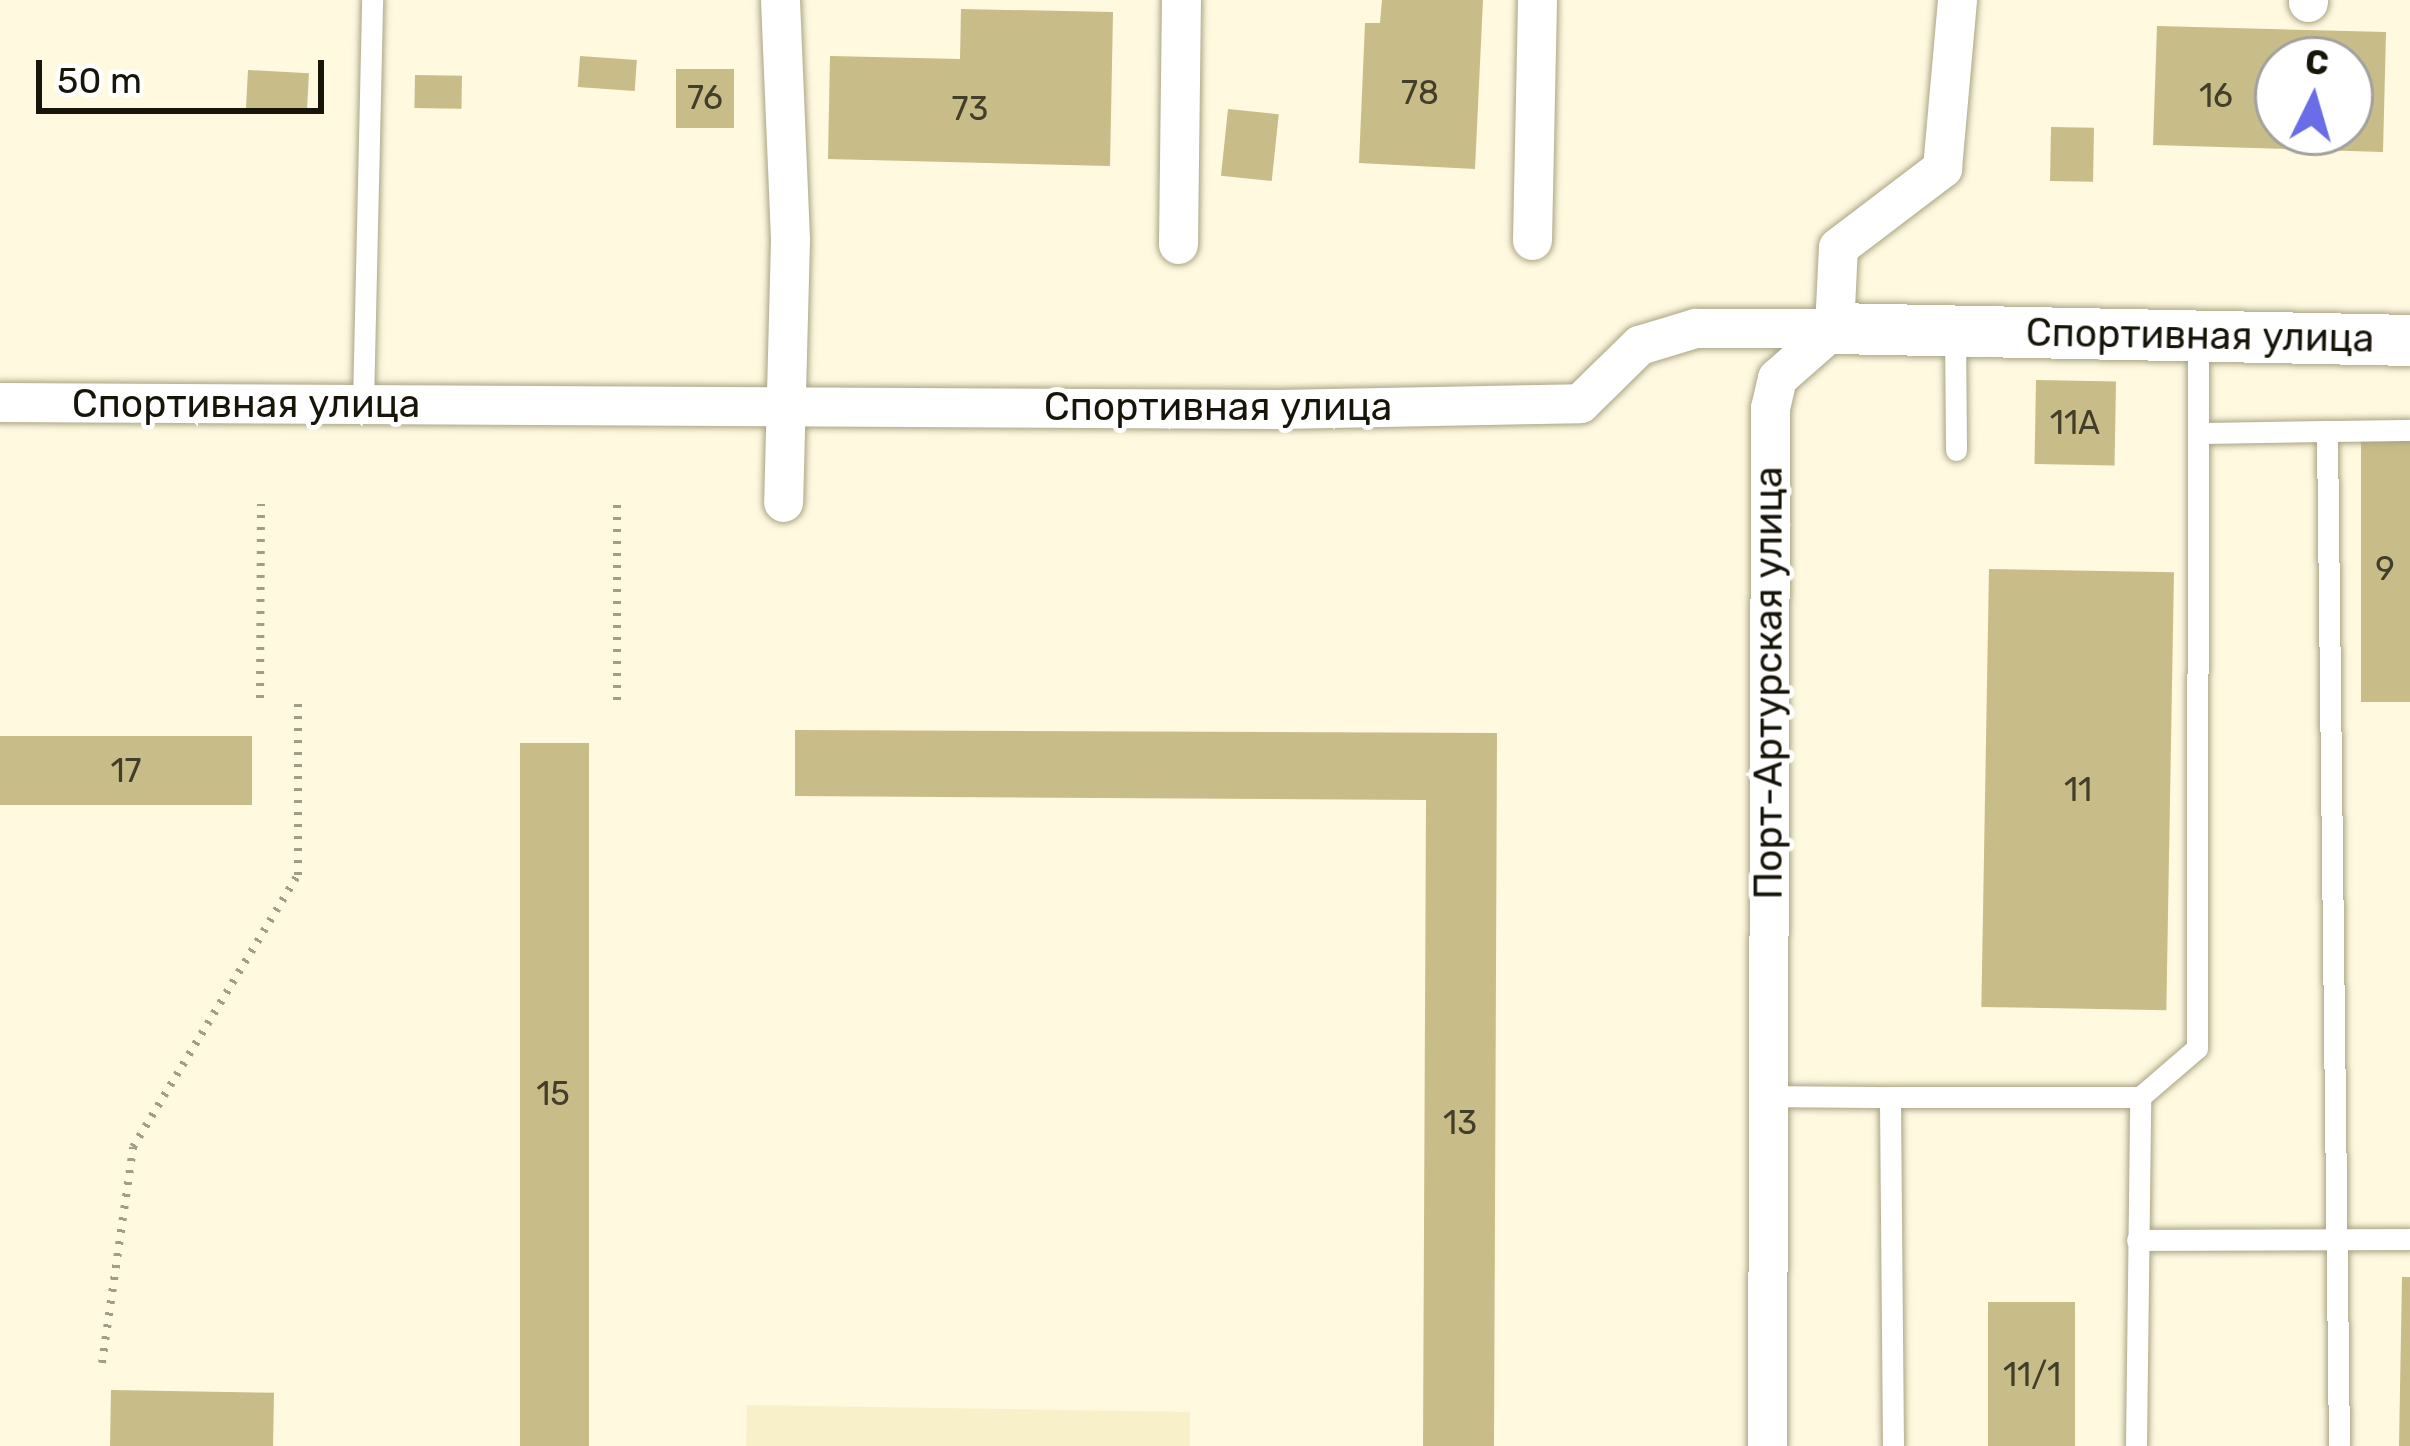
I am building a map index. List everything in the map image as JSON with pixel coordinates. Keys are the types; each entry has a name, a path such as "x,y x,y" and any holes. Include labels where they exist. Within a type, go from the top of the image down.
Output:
{"street":[{"path":"781,0 790,240 783,502"},
{"path":"1178,244 1181,0"},
{"path":"1532,240 1538,0"},
{"path":"1834,328 1838,247 1942,169 1958,0"},
{"name":"Спортивная улица","path":"0,402 1580,403 1639,344 1695,328 2410,340"},
{"name":"Порт-Артурская улица","path":"1766,1446 1770,408 1777,378 1834,328"}],"lane":[{"path":"363,404 372,0"},
{"path":"1955,331 1956,450"},
{"path":"1768,1096 2140,1096 2197,1048 2198,338"},
{"path":"2200,433 2410,430"},
{"path":"2327,431 2338,1446"},
{"path":"1890,1096 1893,1446"},
{"path":"2136,1446 2140,1096"},
{"path":"2137,1240 2410,1239"}],"path":[{"path":"617,502 617,700"},
{"path":"260,698 261,504"},
{"path":"102,1363 133,1147 298,874 298,698"}],"shaded area":[{"path":"747,1405 1190,1412 1190,1446 746,1446"}],"building":[{"path":"1382,0 1483,0 1475,169 1359,163 1365,23 1380,23"},
{"path":"961,9 1113,12 1110,166 828,159 830,56 960,59"},
{"path":"2157,26 2386,32 2383,152 2374,152 2374,36 2254,36 2254,148 2153,145"},
{"path":"580,56 637,60 635,91 578,87"},
{"path":"676,69 734,69 734,128 676,128"},
{"path":"248,70 309,73 307,113 246,110"},
{"path":"415,75 462,76 461,109 414,108"},
{"path":"1228,109 1279,114 1272,181 1221,176"},
{"path":"2051,127 2094,128 2093,182 2050,181"},
{"path":"2036,380 2116,381 2115,465 2035,464"},
{"path":"2361,436 2410,436 2410,702 2361,702"},
{"path":"1989,569 2174,572 2166,1010 1981,1007"},
{"path":"795,730 1497,733 1494,1446 1423,1446 1426,800 795,796"},
{"path":"0,736 252,736 252,805 0,805"},
{"path":"520,743 589,743 589,1446 520,1446"},
{"path":"2402,1277 2410,1277 2410,1446 2399,1446"},
{"path":"1988,1302 2075,1302 2075,1446 1988,1446"},
{"path":"111,1390 274,1393 273,1446 110,1446"}]}
